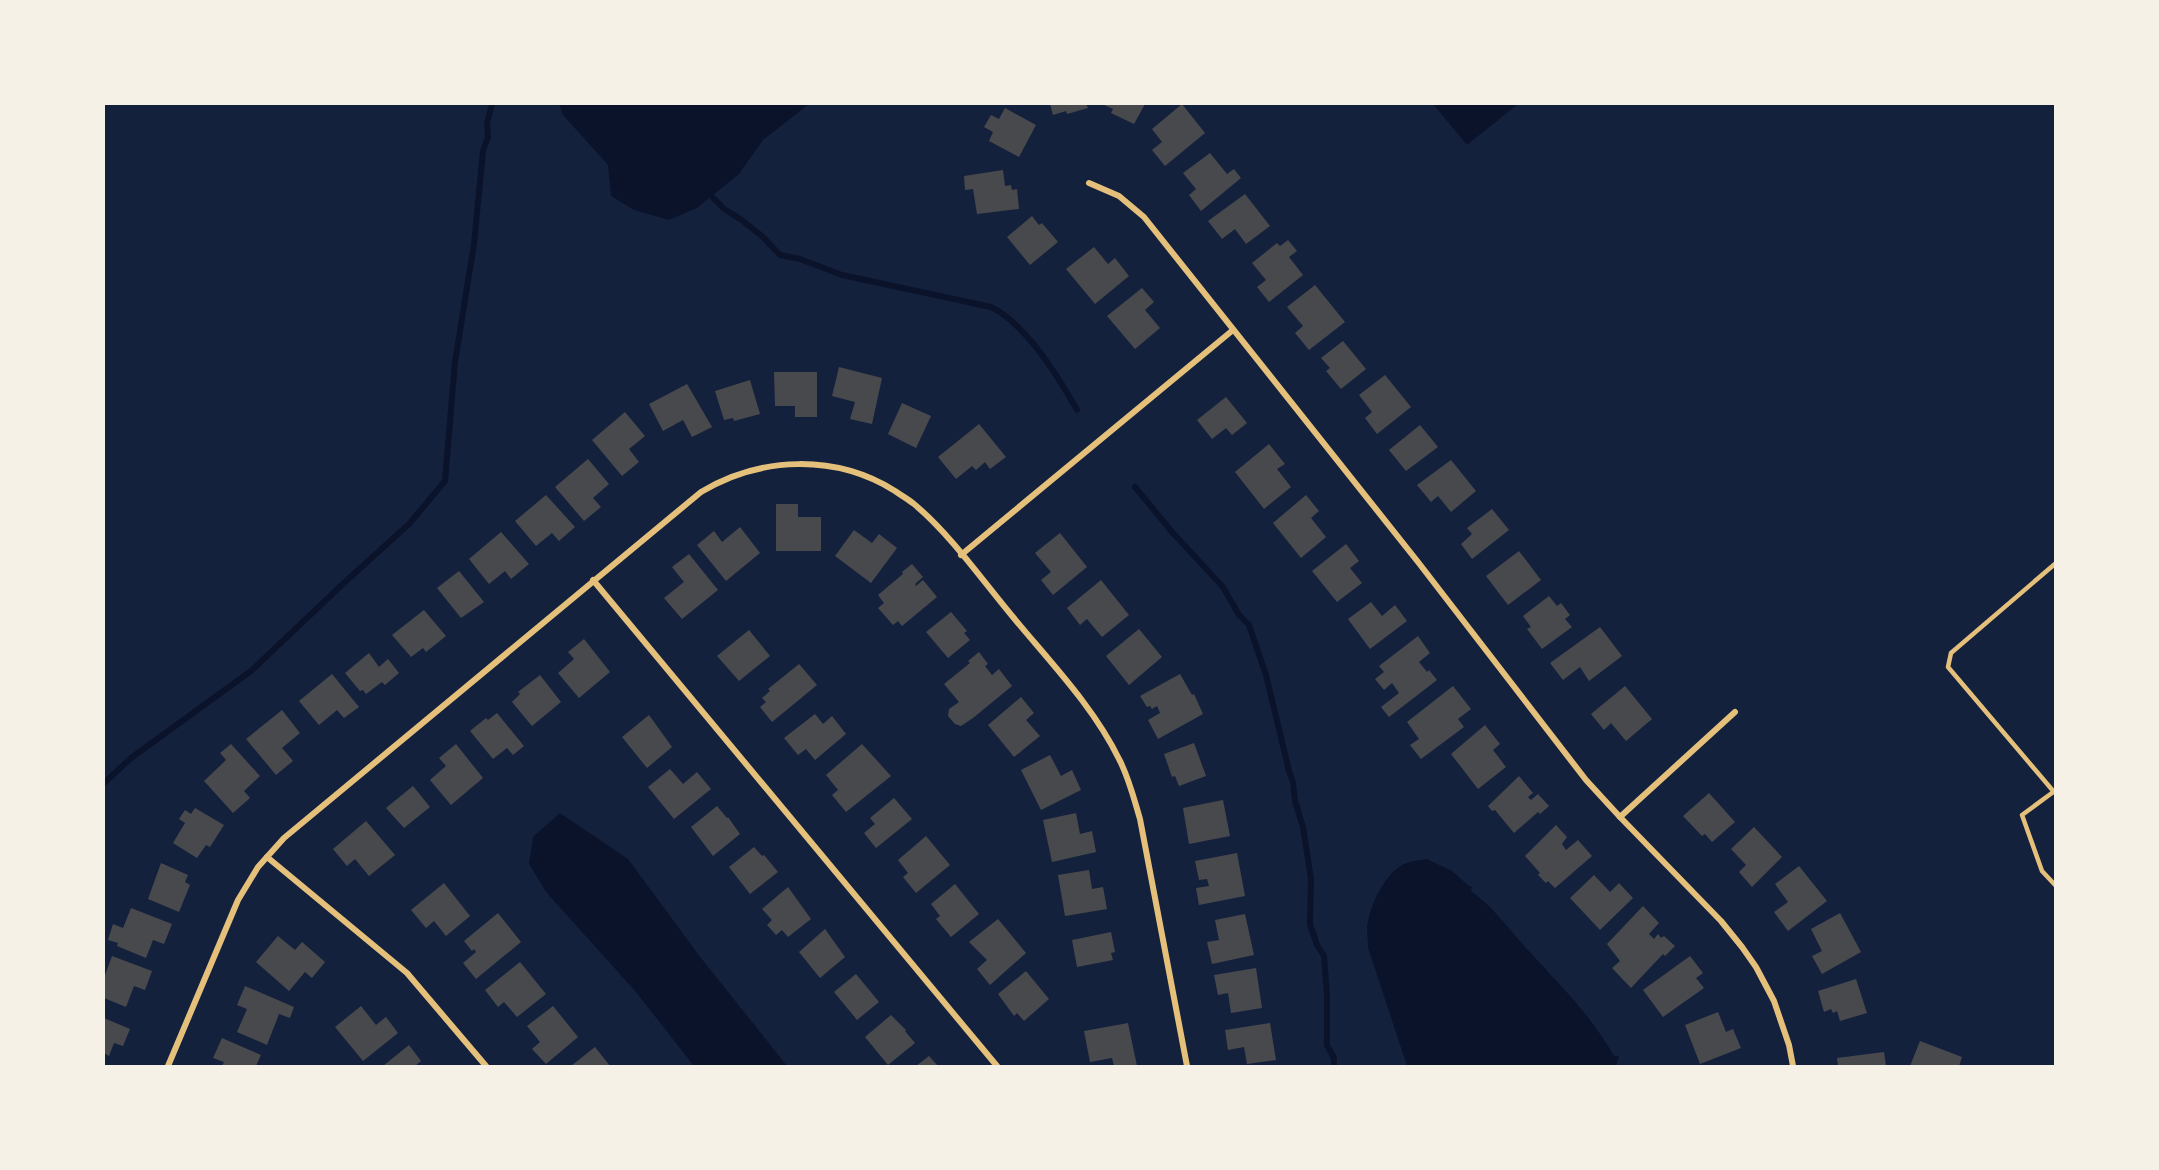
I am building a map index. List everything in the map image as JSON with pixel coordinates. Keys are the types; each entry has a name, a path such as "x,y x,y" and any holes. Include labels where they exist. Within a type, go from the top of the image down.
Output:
{"street":[{"path":"1089,183 1119,196 1144,217 1418,562 1586,780 1721,921 1760,974 1780,1016 1793,1066"},
{"path":"961,555 1233,330"},
{"path":"168,1066 238,900 267,857 300,824 685,504 706,489 746,472 767,466 795,464 838,467 880,482 915,505 961,555 1094,716 1121,761 1140,819 1187,1066"},
{"path":"593,580 997,1066"},
{"path":"1620,818 1735,712"},
{"path":"267,857 407,973 486,1066"}],"lane":[{"path":"2055,563 1951,653 1948,667 2055,791 2022,815 2042,871 2055,886"}],"water":[{"path":"559,104 809,104 763,140 739,174 697,208 669,220 634,210 611,196 608,165 563,115"},
{"path":"1433,104 1518,104 1467,145"},
{"path":"560,813 628,859 701,958 787,1066 694,1066 636,992 546,892 529,864 533,837"},
{"path":"1427,859 1452,871 1472,887 1471,891 1493,911 1573,999 1614,1056 1619,1056 1616,1066 1407,1066 1368,948 1367,929 1373,903 1393,872 1402,865"}],"building":[{"path":"1050,104 1086,104 1088,108 1053,115"},
{"path":"1102,104 1145,104 1134,124 1111,113 1113,109"},
{"path":"1182,104 1205,133 1165,166 1152,150 1162,142 1152,129"},
{"path":"1005,108 1036,125 1019,157 989,141 993,132 984,127 991,115 999,119"},
{"path":"1210,153 1227,174 1234,169 1241,178 1201,211 1189,195 1196,189 1183,173"},
{"path":"1003,170 1005,186 1011,185 1012,190 1017,189 1019,209 977,214 973,189 965,190 964,176"},
{"path":"1245,194 1270,226 1246,244 1235,229 1222,239 1208,221"},
{"path":"1032,216 1039,225 1042,223 1058,242 1030,265 1007,237"},
{"path":"1288,240 1297,251 1289,257 1303,275 1269,302 1257,287 1266,280 1252,263 1277,243 1280,246"},
{"path":"1094,247 1108,264 1115,258 1129,276 1095,304 1066,269"},
{"path":"1315,285 1345,322 1309,350 1295,333 1303,326 1287,307"},
{"path":"1142,288 1154,302 1145,310 1160,328 1135,349 1107,316"},
{"path":"1343,341 1366,369 1341,389 1326,371 1330,368 1321,358"},
{"path":"839,367 882,378 872,424 850,419 855,402 832,396"},
{"path":"774,372 817,372 817,417 795,417 795,406 775,406"},
{"path":"1385,375 1411,407 1377,434 1365,418 1372,412 1359,395"},
{"path":"750,380 760,414 734,421 733,418 724,420 715,391"},
{"path":"687,384 712,427 692,437 683,420 663,431 649,404"},
{"path":"1226,397 1247,423 1232,435 1226,428 1212,439 1197,420"},
{"path":"902,403 931,416 916,448 888,434"},
{"path":"625,412 645,436 629,449 639,462 622,476 592,440"},
{"path":"979,424 1006,457 990,469 985,462 976,470 972,466 956,479 938,457"},
{"path":"1420,425 1438,447 1406,471 1389,450"},
{"path":"1269,444 1285,464 1277,469 1291,487 1264,509 1235,472"},
{"path":"588,459 609,484 593,498 601,507 584,521 555,487"},
{"path":"1451,460 1476,491 1451,512 1438,496 1431,502 1417,485"},
{"path":"546,495 575,527 559,541 552,533 536,546 515,521"},
{"path":"1306,495 1319,511 1311,518 1326,537 1301,558 1273,523"},
{"path":"776,504 798,504 798,517 821,517 821,551 776,551"},
{"path":"1492,509 1509,530 1472,559 1461,544 1472,534 1467,528"},
{"path":"740,527 760,553 726,581 697,545 714,531 722,542"},
{"path":"854,530 872,543 879,534 897,548 871,583 835,556"},
{"path":"501,532 529,564 511,579 505,571 489,584 469,559"},
{"path":"1060,533 1087,567 1053,595 1041,580 1051,572 1035,553"},
{"path":"1346,544 1359,561 1350,568 1362,583 1337,602 1312,571"},
{"path":"1519,551 1541,580 1508,605 1486,576"},
{"path":"689,554 718,590 682,619 664,598 684,582 672,567"},
{"path":"912,564 923,577 915,584 916,586 923,580 937,597 902,626 898,621 893,625 878,608 884,603 878,595"},
{"path":"459,571 484,602 461,618 437,588"},
{"path":"1101,580 1129,615 1102,637 1087,619 1080,625 1067,608"},
{"path":"1549,596 1557,606 1561,603 1570,615 1565,619 1572,627 1542,649 1527,629 1531,627 1523,616"},
{"path":"1371,602 1382,616 1395,605 1407,621 1370,649 1348,619"},
{"path":"424,610 446,636 426,652 423,648 411,657 392,635"},
{"path":"951,612 967,631 964,633 970,640 948,658 926,632"},
{"path":"1600,627 1622,656 1589,681 1580,667 1563,680 1550,663"},
{"path":"1139,629 1162,657 1129,685 1106,656"},
{"path":"749,630 770,656 739,681 717,656"},
{"path":"1418,636 1430,653 1419,662 1437,680 1389,717 1381,707 1399,693 1392,683 1384,690 1375,679 1384,672 1379,666"},
{"path":"584,639 610,672 579,698 558,673 574,659 568,652"},
{"path":"979,652 988,664 985,666 992,675 999,669 1012,686 961,726 955,724 948,716 949,709 959,702 944,684 970,663 968,661"},
{"path":"369,653 379,667 388,659 399,673 385,685 382,682 366,694 363,690 360,691 345,673"},
{"path":"799,664 817,685 772,722 760,707 766,702 762,698 770,691 768,689"},
{"path":"332,674 359,707 344,718 337,710 319,725 299,701"},
{"path":"1180,674 1192,695 1194,694 1203,714 1158,739 1148,720 1160,713 1157,706 1152,709 1150,706 1147,707 1140,696"},
{"path":"540,675 561,702 532,726 512,702 520,694 518,692"},
{"path":"1453,686 1471,709 1458,719 1464,727 1421,759 1410,745 1419,739 1407,722"},
{"path":"1625,686 1652,719 1626,741 1611,723 1604,730 1591,714"},
{"path":"1021,697 1034,713 1026,720 1040,736 1014,757 988,725"},
{"path":"282,710 300,733 282,748 293,761 276,775 246,739"},
{"path":"497,713 524,746 513,755 507,748 493,759 470,731 486,718 488,720"},
{"path":"815,714 823,724 832,716 846,734 815,760 806,749 798,755 784,738"},
{"path":"649,715 672,747 647,768 622,737"},
{"path":"1485,725 1500,744 1493,750 1506,767 1478,789 1451,754"},
{"path":"1194,743 1206,776 1179,786 1175,776 1172,777 1164,754"},
{"path":"231,744 260,776 244,791 250,798 233,813 204,781 226,760 220,753"},
{"path":"456,744 483,778 451,805 430,780 446,766 439,758"},
{"path":"862,744 891,776 846,812 832,795 838,790 826,775"},
{"path":"1050,755 1061,776 1072,770 1081,790 1041,810 1021,770"},
{"path":"670,769 683,784 697,772 711,789 674,819 648,787"},
{"path":"1519,776 1533,793 1528,797 1531,800 1538,794 1549,806 1540,814 1538,812 1514,833 1495,810 1492,811 1488,806"},
{"path":"413,786 430,807 404,828 386,808"},
{"path":"1709,793 1735,822 1712,842 1705,834 1702,836 1683,816"},
{"path":"894,798 912,819 876,848 864,833 875,824 870,818"},
{"path":"1223,800 1230,836 1189,844 1183,808"},
{"path":"717,806 740,834 713,856 691,827"},
{"path":"195,808 224,825 210,847 206,845 197,858 173,843 185,823 179,819 185,810 191,814"},
{"path":"1076,813 1080,834 1092,831 1096,852 1052,862 1043,820"},
{"path":"366,821 395,855 369,876 355,859 347,866 333,849"},
{"path":"1556,825 1567,837 1562,844 1566,850 1578,840 1592,856 1555,888 1538,875 1540,873 1525,856"},
{"path":"1754,827 1782,857 1752,887 1739,872 1746,865 1731,849"},
{"path":"926,836 950,865 916,893 903,877 908,873 898,860"},
{"path":"754,847 778,872 750,894 729,867"},
{"path":"1237,853 1245,896 1199,905 1196,888 1209,886 1207,879 1199,880 1195,861"},
{"path":"161,863 188,875 185,882 190,885 179,912 148,899"},
{"path":"1799,866 1827,901 1788,931 1774,912 1788,902 1775,884"},
{"path":"1089,870 1092,889 1103,887 1107,909 1065,916 1058,875"},
{"path":"1594,875 1610,892 1619,883 1633,898 1600,930 1570,898"},
{"path":"444,883 470,916 446,936 434,921 426,928 411,910"},
{"path":"955,884 979,914 951,937 936,919 940,916 931,904"},
{"path":"788,887 811,919 788,937 782,930 776,935 767,925 772,920 762,909"},
{"path":"1643,906 1659,923 1649,934 1654,939 1658,934 1661,938 1664,936 1675,946 1665,956 1663,954 1631,988 1612,968 1620,961 1607,944"},
{"path":"131,908 172,924 164,944 153,940 146,958 108,940 113,924 123,928"},
{"path":"498,913 521,942 476,979 463,963 476,952 474,949 472,951 464,941"},
{"path":"1840,913 1861,952 1822,974 1812,956 1822,951 1811,929"},
{"path":"1245,914 1254,955 1212,964 1207,942 1219,940 1215,920"},
{"path":"998,919 1026,953 990,985 977,969 987,960 969,942"},
{"path":"825,929 845,957 820,978 799,952"},
{"path":"1111,932 1115,952 1111,953 1113,960 1077,967 1072,940"},
{"path":"278,936 295,950 302,942 325,962 312,978 305,972 289,991 256,962"},
{"path":"112,956 152,971 145,990 134,986 126,1007 104,998 104,978"},
{"path":"1690,956 1703,973 1696,978 1704,988 1663,1017 1643,990"},
{"path":"520,962 546,994 517,1017 504,1002 498,1007 485,990"},
{"path":"1256,968 1262,1008 1231,1013 1228,993 1218,995 1214,975"},
{"path":"1026,971 1049,999 1024,1021 1017,1013 1014,1016 998,994"},
{"path":"856,974 879,1002 857,1020 834,992"},
{"path":"1856,979 1867,1013 1840,1021 1837,1011 1833,1013 1831,1009 1824,1012 1818,991"},
{"path":"245,986 294,1007 290,1018 279,1014 267,1045 237,1032 247,1009 237,1005"},
{"path":"361,1006 376,1025 386,1017 398,1033 363,1061 335,1027"},
{"path":"553,1006 578,1037 546,1064 532,1049 540,1042 527,1026"},
{"path":"1718,1012 1726,1032 1733,1029 1741,1048 1700,1064 1685,1025"},
{"path":"891,1015 915,1043 888,1065 865,1037"},
{"path":"104,1018 130,1029 123,1046 114,1043 109,1056 104,1053"},
{"path":"1128,1023 1137,1066 1114,1066 1112,1058 1090,1062 1084,1031"},
{"path":"1270,1023 1276,1060 1247,1064 1244,1047 1228,1050 1225,1030"},
{"path":"222,1038 261,1055 256,1066 222,1066 224,1062 213,1058"},
{"path":"1920,1041 1962,1057 1959,1066 1910,1066"},
{"path":"409,1045 421,1061 415,1066 383,1066"},
{"path":"595,1047 610,1066 571,1066"},
{"path":"1884,1052 1886,1066 1838,1066 1837,1058"},
{"path":"929,1056 938,1066 916,1066"}],"waterway":[{"path":"104,783 131,758 251,671 409,524 445,481 455,362 474,244 483,151 488,137 487,123 492,104"},
{"path":"706,190 723,208 763,237 780,255 800,259 842,275 991,307 1017,325 1029,338 1051,367 1077,410"},
{"path":"1135,487 1173,533 1223,587 1239,615 1249,625 1266,675 1303,827 1311,879 1310,924 1317,945 1324,956 1327,1045 1334,1058 1334,1066"}]}
